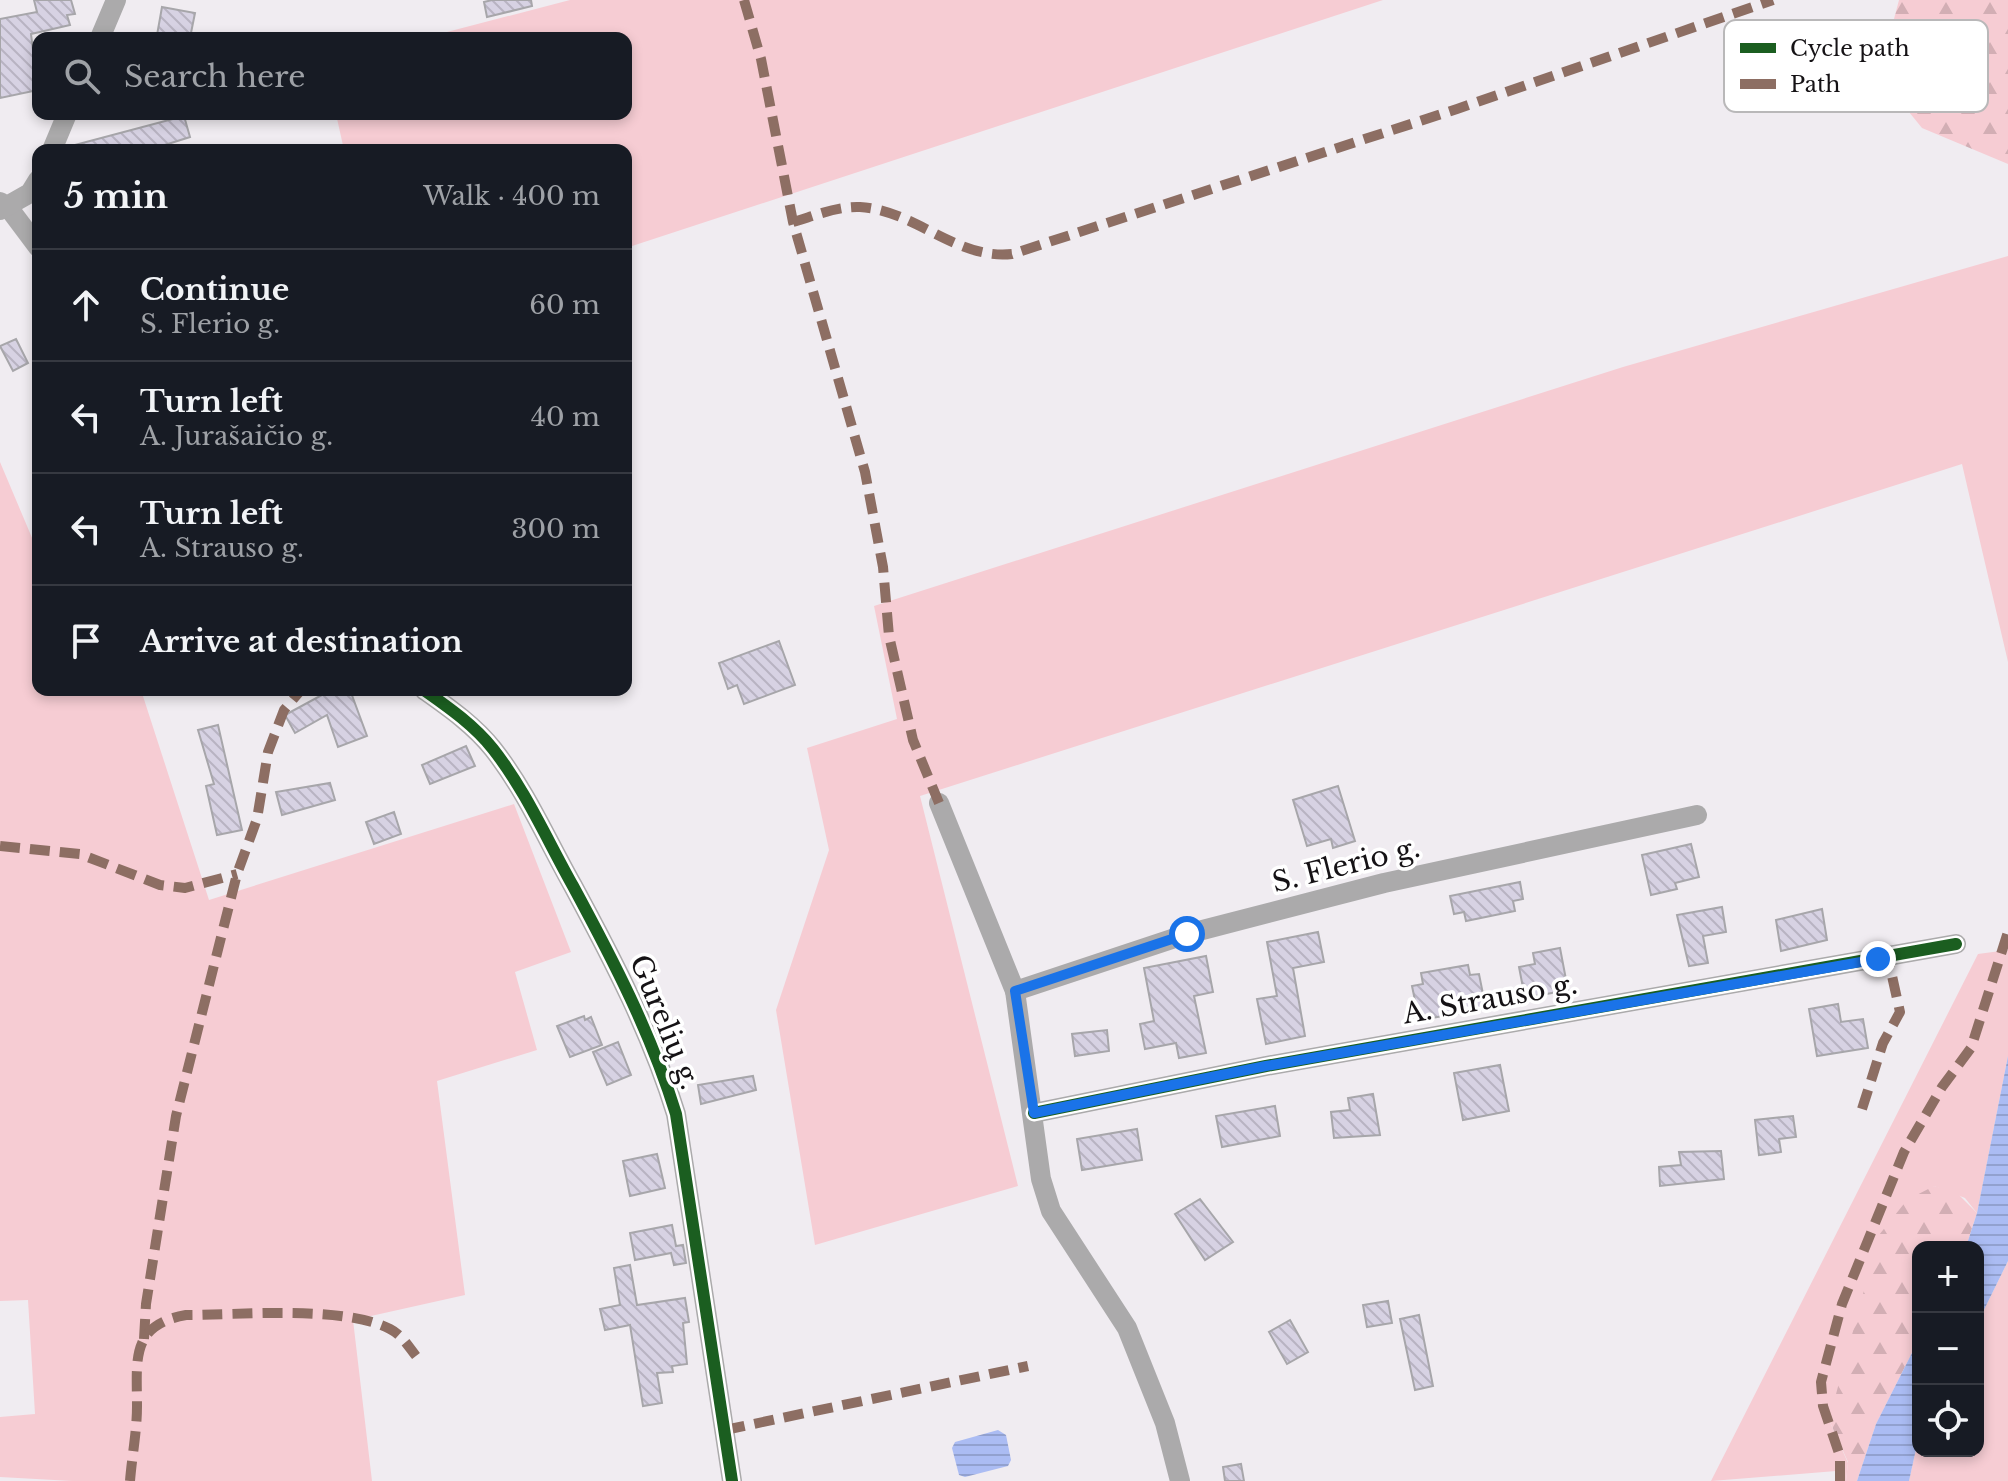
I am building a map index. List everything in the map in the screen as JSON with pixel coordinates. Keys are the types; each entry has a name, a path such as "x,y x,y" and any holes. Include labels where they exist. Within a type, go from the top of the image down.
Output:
{"street":[{"path":"103,32 116,0"},
{"path":"54,144 64,120"},
{"path":"32,190 3,206 32,240"},
{"name":"Gurelių g.","path":"431,696 487,742 525,798 612,955 665,1078 676,1114 732,1481"},
{"path":"939,803 1015,991 1041,1179 1051,1211 1127,1328 1165,1423 1180,1481"},
{"name":"S. Flerio g.","path":"1015,991 1187,934 1354,891 1697,815"},
{"name":"A. Strauso g.","path":"1034,1113 1266,1066 1956,944"}],"green space":[{"path":"570,0 1383,0 632,246 632,144 343,144 337,120 632,120 632,32 447,32"},
{"path":"1899,0 2008,0 2008,164 1922,128 1909,112 1988,112 1988,20 1894,20"},
{"path":"2008,256 2008,662 1962,464 920,796 1018,1186 815,1245 776,1010 829,850 807,748 897,719 874,606 1623,367"},
{"path":"0,462 32,538 32,696 143,696 209,900 514,804 571,952 515,972 537,1050 437,1081 465,1295 353,1320 372,1481 72,1481 0,1477 0,1417 35,1414 28,1300 0,1301"},
{"path":"2008,950 2008,1056 1977,1213 1965,1198 1934,1186 1829,1420 1848,1463 1846,1481 1835,1481 1836,1471 1711,1481 1978,954"},
{"path":"1934,1186 1956,1192 1977,1213 1968,1241 1912,1241 1912,1353 1876,1424 1857,1481 1846,1481 1848,1462 1829,1420 1879,1235 1907,1200"},
{"path":"2008,1261 2008,1481 1909,1481 1914,1457 1984,1457 1984,1310"}],"water":[{"path":"2008,1056 2008,1261 1984,1310 1984,1241 1968,1241 1977,1213"},
{"path":"1912,1353 1914,1457 1909,1481 1857,1481 1876,1424"},
{"path":"998,1430 1006,1435 1011,1460 1008,1466 965,1477 959,1475 952,1448 955,1442"}],"building":[{"path":"34,0 71,0 75,14 67,15 70,25 32,32 32,91 0,98 0,19 37,12"},
{"path":"531,0 532,6 487,17 484,2"},
{"path":"162,7 195,13 191,32 158,32"},
{"path":"169,120 185,120 190,137 168,144 79,144"},
{"path":"16,339 28,363 13,371 0,346"},
{"path":"779,641 795,685 744,704 737,685 728,689 719,663"},
{"path":"320,696 352,696 367,736 338,747 327,715 295,733 285,715"},
{"path":"218,725 242,830 217,835 206,786 214,784 198,730"},
{"path":"466,746 475,766 430,784 422,765"},
{"path":"330,783 335,800 282,815 276,792"},
{"path":"1338,786 1355,841 1333,848 1331,839 1307,846 1293,800"},
{"path":"394,812 401,834 374,844 366,822"},
{"path":"1691,844 1699,877 1675,883 1677,889 1651,895 1642,855"},
{"path":"1520,882 1523,899 1513,901 1515,911 1466,921 1464,912 1454,914 1450,896"},
{"path":"1722,907 1726,932 1703,936 1708,963 1689,966 1677,915"},
{"path":"1822,909 1827,940 1781,951 1776,920"},
{"path":"1318,932 1324,962 1293,968 1305,1036 1266,1044 1257,999 1277,996 1267,942"},
{"path":"1560,948 1568,990 1525,998 1519,967 1535,964 1533,953"},
{"path":"1206,956 1213,992 1194,996 1206,1053 1179,1058 1176,1043 1145,1049 1140,1024 1154,1021 1144,968"},
{"path":"1468,965 1470,975 1479,974 1486,1009 1419,1020 1412,986 1423,984 1421,973"},
{"path":"1838,1004 1841,1022 1863,1019 1868,1048 1817,1056 1809,1009"},
{"path":"584,1016 585,1020 591,1017 602,1045 570,1057 557,1026"},
{"path":"1107,1030 1109,1051 1075,1056 1072,1034"},
{"path":"618,1042 631,1075 607,1085 593,1052"},
{"path":"1500,1065 1509,1111 1463,1120 1454,1073"},
{"path":"753,1076 756,1090 701,1104 698,1085"},
{"path":"1373,1094 1380,1135 1334,1138 1331,1112 1350,1110 1348,1098"},
{"path":"1275,1106 1280,1136 1222,1147 1216,1116"},
{"path":"1793,1116 1796,1137 1779,1139 1781,1152 1759,1155 1755,1120"},
{"path":"1137,1129 1142,1160 1082,1170 1077,1139"},
{"path":"1721,1151 1724,1179 1660,1186 1659,1167 1681,1165 1679,1152"},
{"path":"657,1154 665,1188 630,1196 623,1161"},
{"path":"1200,1199 1233,1242 1205,1260 1175,1214"},
{"path":"672,1225 676,1246 683,1245 686,1263 674,1265 671,1253 635,1260 630,1233"},
{"path":"630,1265 637,1305 685,1298 689,1322 683,1323 687,1364 672,1366 673,1372 657,1373 662,1403 643,1406 630,1325 605,1330 600,1309 620,1305 614,1268"},
{"path":"1388,1301 1392,1323 1367,1327 1363,1305"},
{"path":"1419,1315 1433,1386 1415,1390 1400,1319"},
{"path":"1290,1320 1308,1352 1287,1364 1269,1332"},
{"path":"1241,1464 1244,1481 1225,1481 1223,1467"}],"marked path":[{"path":"744,0 761,59 793,222 865,472 883,567 889,636 913,740 939,803"},
{"path":"793,222 835,210 860,207 899,216 972,250 1012,254 1457,109 1773,0"},
{"path":"144,1339 146,1304 176,1116 237,874 257,819 268,752 284,710 296,696"},
{"path":"0,846 80,854 160,885 185,888 237,874"},
{"path":"1840,1481 1840,1456 1823,1406 1821,1382 1842,1304 1904,1152 1942,1087 1971,1048 2008,932"},
{"path":"1862,1109 1883,1043 1900,1012 1888,958"},
{"path":"130,1481 140,1347 155,1327 168,1320 186,1315 262,1313 346,1317 390,1329 416,1356"},
{"path":"725,1430 1028,1366"}],"cycle path":[{"path":"432,696 478,732 516,782 602,941 655,1055 676,1114 732,1481"},
{"path":"1034,1113 1266,1066 1956,944"}],"route":[{"path":"1187,934 1015,991 1034,1113 1266,1066 1878,959"}]}
